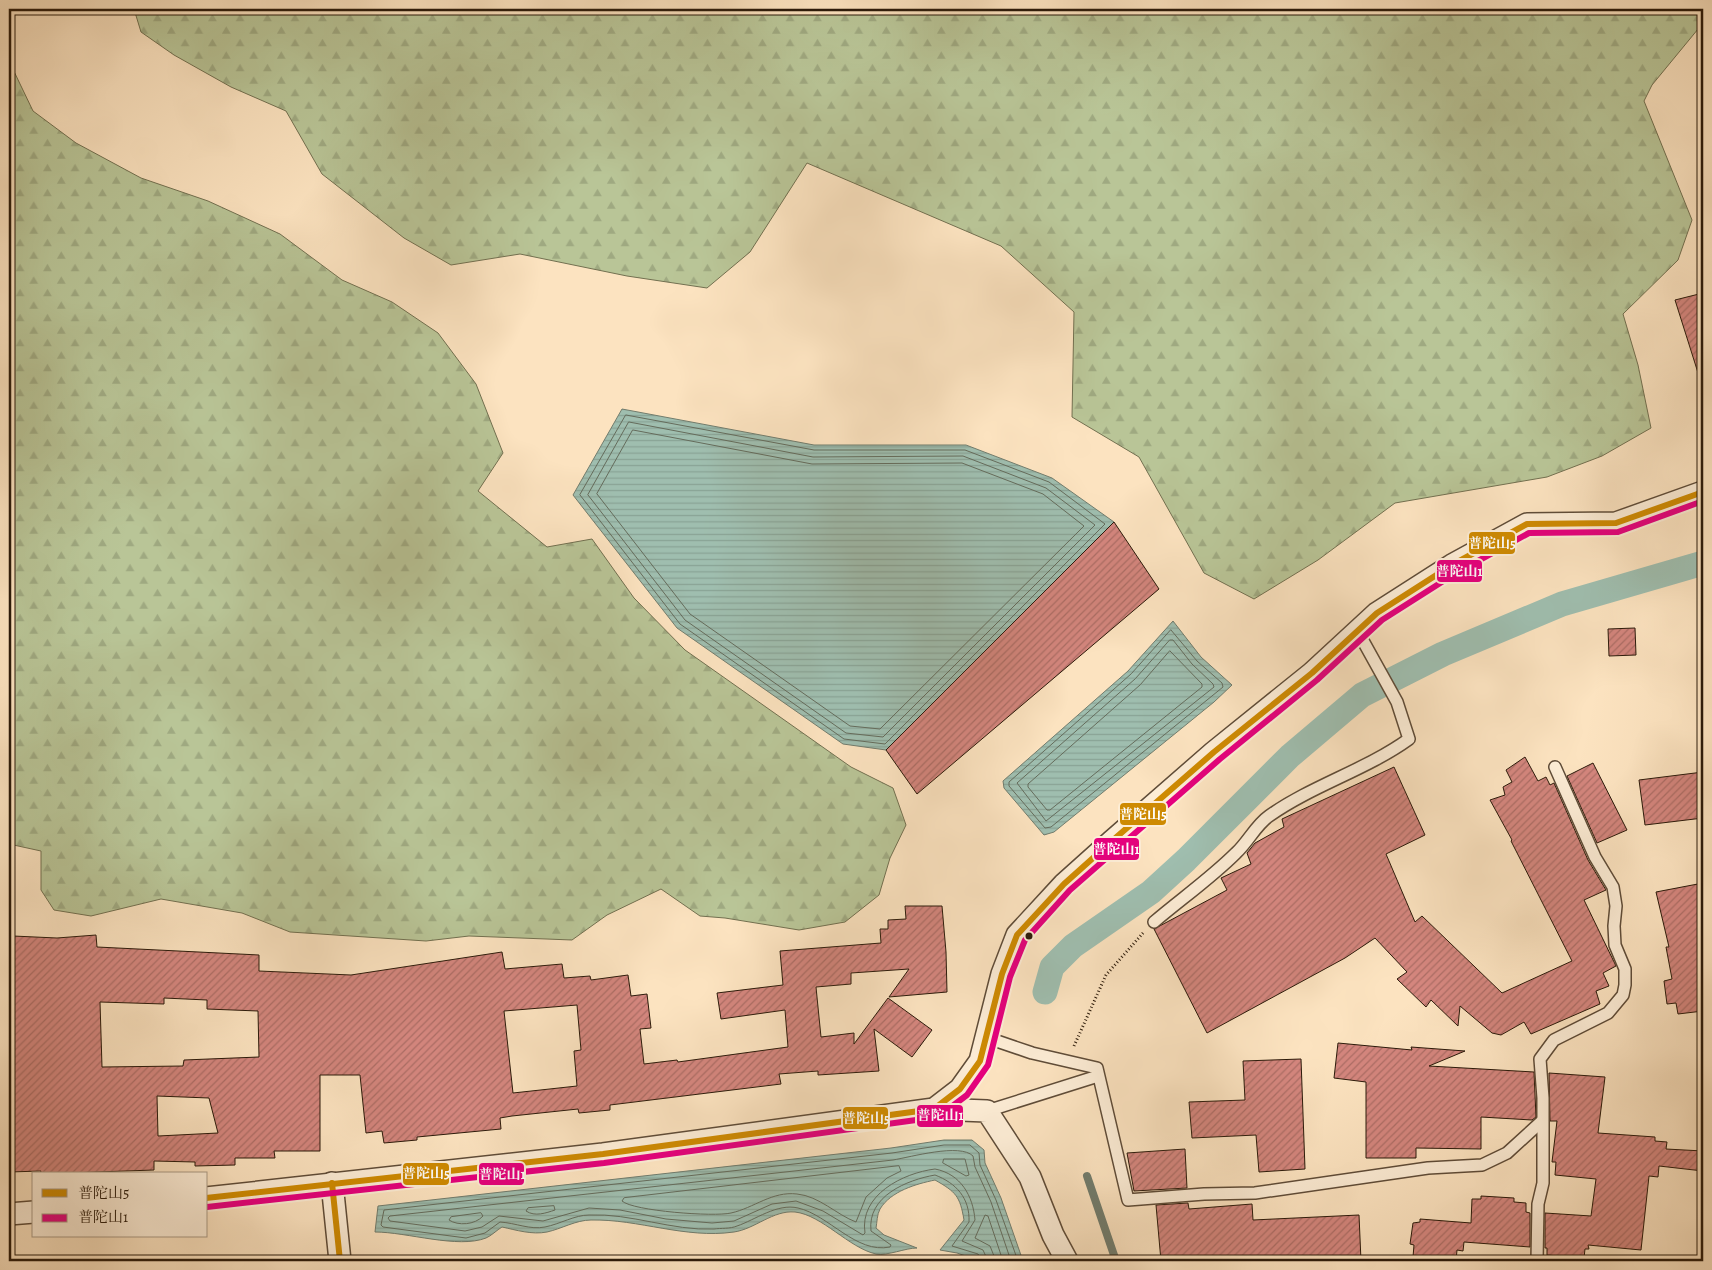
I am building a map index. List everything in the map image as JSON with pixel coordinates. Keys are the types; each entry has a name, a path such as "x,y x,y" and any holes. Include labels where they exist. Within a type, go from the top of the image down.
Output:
{"street":[{"path":"934,1110 960,1089 980,1061 1002,974 1017,935 1064,884 1214,752 1312,673 1377,613 1452,565 1527,524 1616,523 1703,492"},
{"path":"208,1198 603,1154 934,1110 987,1111 1030,1177 1053,1235 1067,1261"},
{"path":"332,1183 340,1261"},
{"path":"9,1214 32,1212"}],"lane":[{"path":"1154,922 1209,879 1238,852 1268,817 1309,793 1384,757 1409,738 1397,702 1357,630"},
{"path":"1537,1261 1538,1204 1543,1183 1543,1098 1540,1060 1554,1040 1608,1014 1623,995 1625,985 1625,969 1615,945 1616,906 1613,887 1595,857 1556,768"},
{"path":"985,1037 1032,1053 1097,1068 1110,1116 1118,1164 1128,1200 1204,1194 1255,1193 1428,1168 1482,1165 1507,1152 1542,1122"},
{"path":"987,1111 1098,1076"}],"path":[{"path":"1068,1061 1106,975 1154,922"}],"green space":[{"path":"134,9 1703,9 1703,23 1652,85 1644,101 1692,220 1678,260 1623,314 1638,365 1651,428 1602,456 1547,477 1395,503 1318,560 1254,599 1204,573 1139,457 1072,417 1074,312 1001,246 807,163 750,252 707,288 627,276 520,254 451,265 404,238 322,174 286,111 231,87 174,55 141,32"},
{"path":"9,61 33,111 76,143 141,178 208,201 280,234 342,280 392,302 438,333 476,384 503,453 478,491 547,547 592,539 634,598 685,650 851,767 893,788 906,825 890,858 879,895 845,922 799,930 725,918 700,916 661,889 607,915 572,940 469,936 426,941 290,932 242,913 161,899 91,916 54,910 41,890 41,851 9,844"}],"water":[{"path":"622,409 814,445 966,445 1052,478 1114,522 886,750 843,744 677,628 573,495"},
{"path":"1173,621 1201,657 1232,685 1214,702 1054,832 1044,835 1004,788 1003,781 1128,671"},
{"path":"944,1140 972,1140 984,1150 985,1163 1001,1198 1023,1261 980,1261 957,1253 940,1250 964,1220 959,1200 948,1188 935,1180 904,1189 891,1197 880,1209 876,1228 884,1235 917,1248 886,1254 866,1251 815,1219 795,1212 779,1214 742,1230 716,1233 698,1233 627,1222 591,1220 580,1221 541,1233 524,1232 502,1227 486,1238 461,1242 375,1232 378,1206 891,1148"}],"building":[{"path":"1703,293 1703,376 1699,376 1675,300"},
{"path":"1114,522 1159,589 917,794 886,750"},
{"path":"1635,628 1636,655 1609,656 1608,629"},
{"path":"1525,757 1538,781 1546,777 1550,785 1554,783 1588,860 1606,890 1584,900 1616,966 1603,973 1609,986 1596,991 1600,1004 1531,1034 1524,1022 1501,1035 1492,1033 1460,1006 1458,1026 1431,1000 1426,1007 1397,979 1407,972 1375,938 1345,958 1207,1033 1154,929 1227,890 1221,878 1251,864 1247,853 1255,843 1284,827 1282,819 1394,767 1425,835 1386,854 1415,922 1422,916 1502,993 1572,961 1490,800 1505,795 1503,787 1512,782 1506,770"},
{"path":"1593,763 1627,830 1597,843 1567,776"},
{"path":"1703,772 1703,818 1645,825 1639,780"},
{"path":"1703,883 1703,1011 1678,1014 1676,1003 1667,1004 1664,981 1672,979 1666,947 1669,947 1656,892"},
{"path":"905,906 942,906 947,992 889,997 909,969 851,973 851,984 816,987 821,1037 854,1033 854,1044 888,998 932,1030 912,1057 874,1029 879,1071 818,1075 818,1071 779,1074 781,1084 610,1105 610,1110 579,1113 578,1109 512,1116 500,1118 501,1129 417,1137 417,1140 384,1143 382,1131 366,1133 360,1075 320,1075 320,1151 274,1151 275,1158 235,1158 235,1165 195,1166 195,1162 154,1161 154,1170 9,1172 9,946 14,946 13,936 57,938 96,935 97,947 259,955 259,971 351,975 502,952 505,969 562,964 564,978 590,976 591,980 628,975 631,996 647,994 651,1028 640,1029 644,1064 677,1060 678,1062 788,1047 785,1010 721,1019 717,993 783,985 780,951 881,943 880,929 888,929 888,920 906,919","holes":["164,998 207,1000 207,1009 258,1011 259,1057 184,1060 183,1066 102,1067 100,1002 164,1004","577,1005 581,1050 574,1051 577,1086 513,1093 504,1011","157,1096 209,1098 218,1133 158,1136"]},
{"path":"1338,1043 1412,1050 1411,1047 1465,1051 1429,1066 1534,1072 1536,1117 1532,1120 1481,1117 1481,1149 1416,1148 1416,1158 1366,1158 1366,1082 1334,1078"},
{"path":"1301,1059 1305,1169 1259,1172 1256,1135 1192,1138 1189,1102 1245,1100 1243,1061"},
{"path":"1549,1073 1605,1077 1598,1133 1655,1137 1655,1141 1667,1142 1666,1149 1703,1151 1703,1171 1659,1166 1658,1177 1649,1176 1641,1250 1588,1245 1589,1249 1585,1249 1584,1258 1547,1255 1547,1248 1545,1248 1545,1213 1591,1216 1596,1179 1555,1175 1556,1162 1552,1162 1557,1121 1550,1121"},
{"path":"1185,1149 1187,1188 1134,1191 1127,1153"},
{"path":"1481,1196 1514,1198 1514,1202 1526,1203 1526,1212 1530,1213 1530,1247 1464,1242 1463,1251 1457,1250 1456,1261 1413,1257 1414,1245 1410,1244 1413,1223 1420,1222 1420,1219 1471,1223 1472,1199 1481,1199"},
{"path":"1188,1203 1189,1209 1252,1204 1253,1220 1359,1215 1361,1261 1257,1261 1256,1256 1161,1261 1156,1205"}],"waterway":[{"path":"1045,992 1052,967 1073,946 1151,892 1186,860 1290,756 1362,695 1443,654 1562,604 1703,563"},
{"path":"1087,1176 1116,1261"}],"transit line":[{"name":"普陀山5","path":"208,1198 603,1154 934,1109 960,1089 980,1061 1002,974 1017,935 1064,884 1112,841 1214,752 1312,673 1377,613 1452,565 1527,524 1616,523 1703,492"},
{"name":"普陀山1","path":"208,1207 604,1163 938,1117 967,1095 988,1065 1010,977 1025,940 1070,890 1220,759 1317,680 1382,620 1456,573 1529,533 1618,532 1703,501"},
{"name":"普陀山5","path":"332,1183 340,1261"}]}
